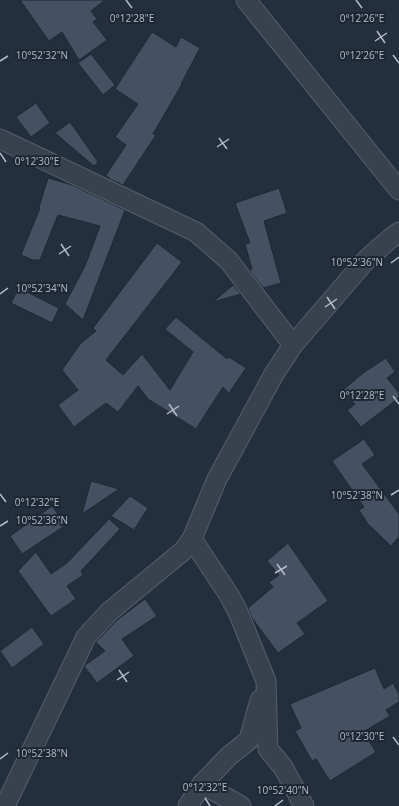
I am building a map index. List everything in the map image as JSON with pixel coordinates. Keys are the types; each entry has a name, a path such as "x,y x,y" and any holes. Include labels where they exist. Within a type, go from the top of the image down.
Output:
{"street":[{"path":"246,0 399,190"},
{"path":"0,139 196,232 229,261 293,345"},
{"path":"4,801 86,637 109,612 184,551 192,539 217,479 274,374 293,345 367,259 399,232"},
{"path":"192,539 229,595 238,612 266,681 268,749 283,767 304,806"},
{"path":"188,806 202,784 229,756 249,740 266,681"},
{"path":"202,784 241,806"}],"building":[{"path":"20,0 105,0 91,11 97,19 93,22 107,40 79,60 62,32 49,41"},
{"path":"152,32 176,47 181,37 200,48 182,84 153,134 156,135 123,185 110,179 106,175 126,145 115,137 138,104 115,89"},
{"path":"91,54 115,85 103,95 78,63"},
{"path":"36,103 50,123 31,137 16,117"},
{"path":"70,122 98,162 94,166 55,133"},
{"path":"48,178 72,185 125,210 83,320 65,304 85,266 100,226 58,215 40,260 33,260 21,255 40,208 39,207"},
{"path":"279,188 287,213 264,221 281,283 263,288 250,271 252,269 245,244 250,243 235,203"},
{"path":"157,243 182,262 106,360 123,375 142,354 170,390 193,352 165,329 176,317 227,359 229,357 246,368 229,393 223,387 196,429 148,399 138,386 118,412 106,403 74,427 58,405 78,390 62,370 81,343 96,331 93,328"},
{"path":"233,285 241,294 213,302"},
{"path":"19,288 59,308 52,323 11,303"},
{"path":"386,358 395,372 387,378 399,393 399,398 361,427 347,410 355,404 343,390 363,373"},
{"path":"364,439 375,455 362,464 399,514 399,537 391,546 368,524 359,510 364,507 332,461"},
{"path":"91,481 119,489 82,514"},
{"path":"130,496 148,508 134,530 111,516"},
{"path":"52,506 66,525 22,554 10,536"},
{"path":"109,519 120,529 81,571 83,575 67,586 76,599 51,616 18,571 36,552 51,574 67,563"},
{"path":"288,543 328,601 297,623 305,634 278,653 252,618 248,608 273,587 269,582 279,575 267,561"},
{"path":"145,599 157,616 122,639 134,656 97,683 84,666 105,651 96,642 117,620"},
{"path":"32,627 44,644 12,668 0,651"},
{"path":"375,668 384,689 393,683 399,694 399,702 386,710 390,716 363,732 376,752 330,781 316,759 312,761 295,731 301,728 290,704"}]}
